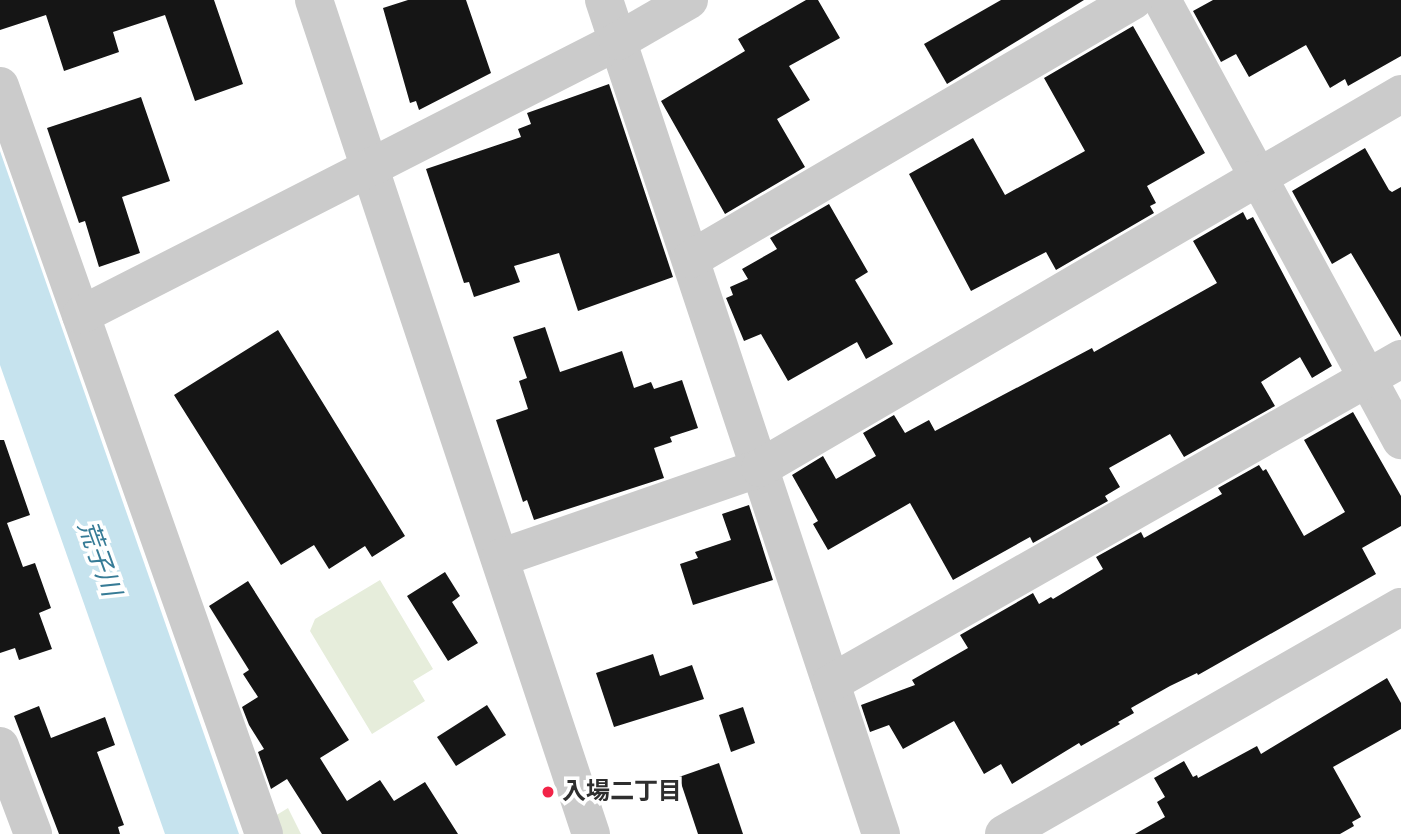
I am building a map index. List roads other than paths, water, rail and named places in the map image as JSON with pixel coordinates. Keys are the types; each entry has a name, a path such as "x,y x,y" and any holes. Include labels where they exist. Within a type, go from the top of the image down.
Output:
{"street":[{"path":"314,0 591,834"},
{"path":"604,0 881,834"},
{"path":"81,315 618,41 689,0"},
{"path":"691,259 1134,0"},
{"path":"1162,0 1401,440"},
{"path":"0,86 264,834"},
{"path":"500,558 760,468 1401,94"},
{"path":"831,683 1401,359"},
{"path":"1004,834 1401,607"},
{"path":"1,754 33,834"}],"water":[{"name":"荒子川","path":"0,151 239,834 165,834 0,365"}],"place":[{"name":"入場二丁目","path":"548,792"}]}
